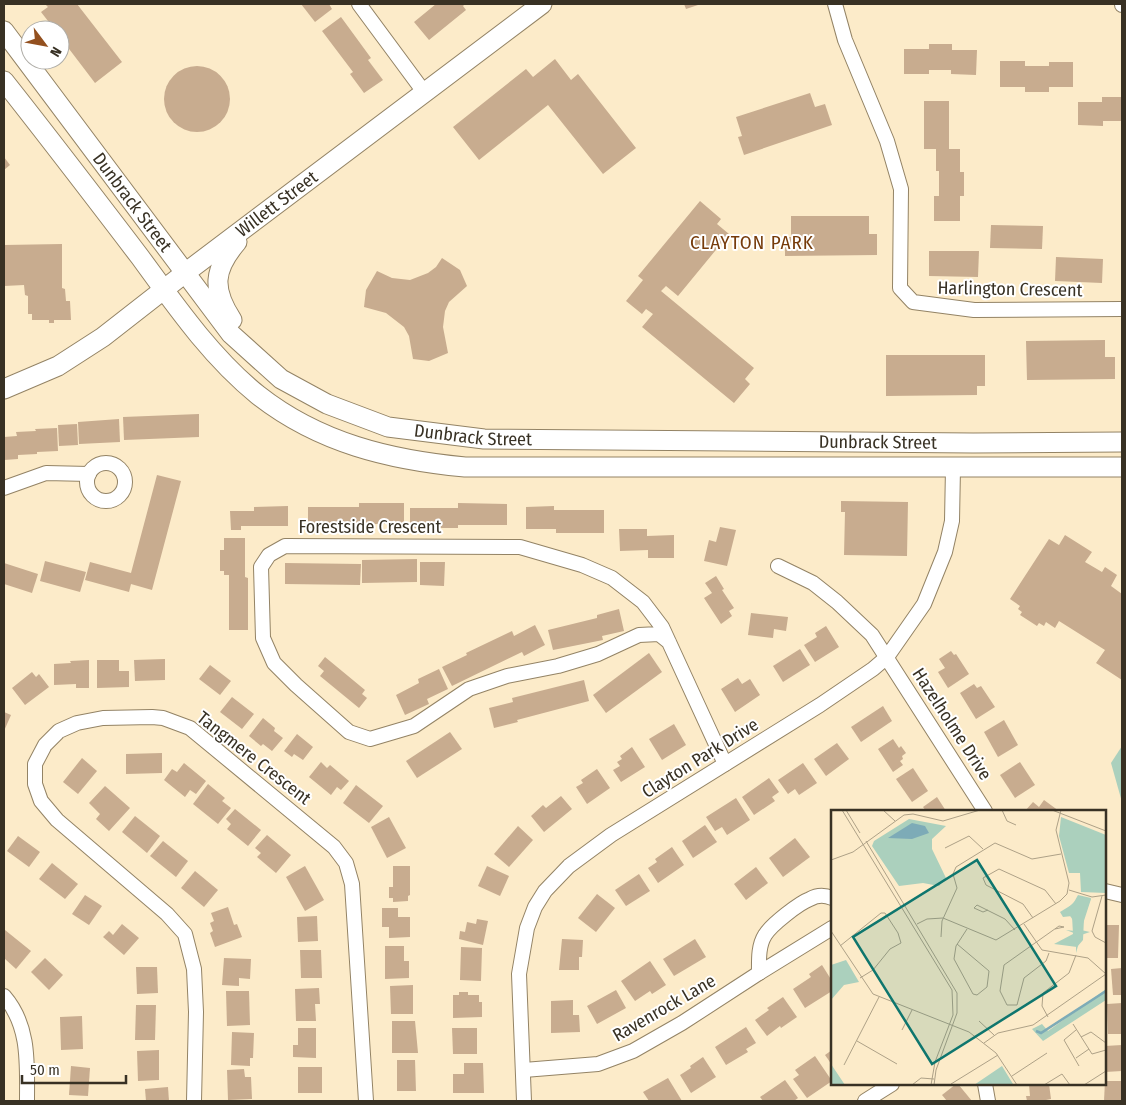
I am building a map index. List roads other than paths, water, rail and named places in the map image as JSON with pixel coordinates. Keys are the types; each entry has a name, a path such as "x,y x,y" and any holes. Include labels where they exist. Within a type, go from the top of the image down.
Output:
{"main road":[{"name":"Willett Street","path":"4,389 58,366 103,338 185,273 542,4"},
{"name":"Dunbrack Street","path":"4,31 231,334 281,379 327,404 388,427 484,439 963,443 1122,442"},
{"name":"Dunbrack Street","path":"4,80 164,290 225,365 258,395 321,432 355,447 391,457 466,467 1122,467"},
{"path":"256,220 226,254 220,266 217,279 218,292 223,306 260,362"}],"street":[{"path":"359,4 424,92"},
{"name":"Harlington Crescent","path":"835,4 845,40 887,141 901,189 900,288 913,302 974,310 1122,309"},
{"name":"Clayton Park Drive","path":"524,1101 519,974 527,928 535,906 545,891 569,866 611,835 874,669 887,657 924,604 945,552 952,521 953,468"},
{"path":"4,488 46,474 89,474"},
{"name":"Forestside Crescent","path":"669,642 660,634 639,635 598,654 558,666 507,676 469,689 414,726 370,739 349,732 274,663 263,638 261,567 269,555 286,546 520,547 582,565 612,578 643,602 662,627 669,642 725,764"},
{"name":"Hazelholme Drive","path":"778,566 813,583 872,634 985,810"},
{"name":"Tangmere Crescent","path":"194,1101 196,1012 194,969 185,934 167,914 57,820 41,801 35,784 35,764 45,745 59,732 77,723 103,718 152,717 163,718 190,728 334,847 346,863 352,884 366,1101"},
{"path":"1106,891 1122,895"},
{"path":"759,973 759,954 765,935 795,908 810,898 822,895 831,898"},
{"name":"Ravenrock Lane","path":"524,1070 598,1064 633,1051 682,1023 831,929"},
{"path":"4,996 19,1018 27,1051 28,1101"},
{"path":"865,1101 890,1085"},
{"path":"986,1085 988,1101"}],"district":[{"name":"CLAYTON PARK","path":"752,242"}]}
